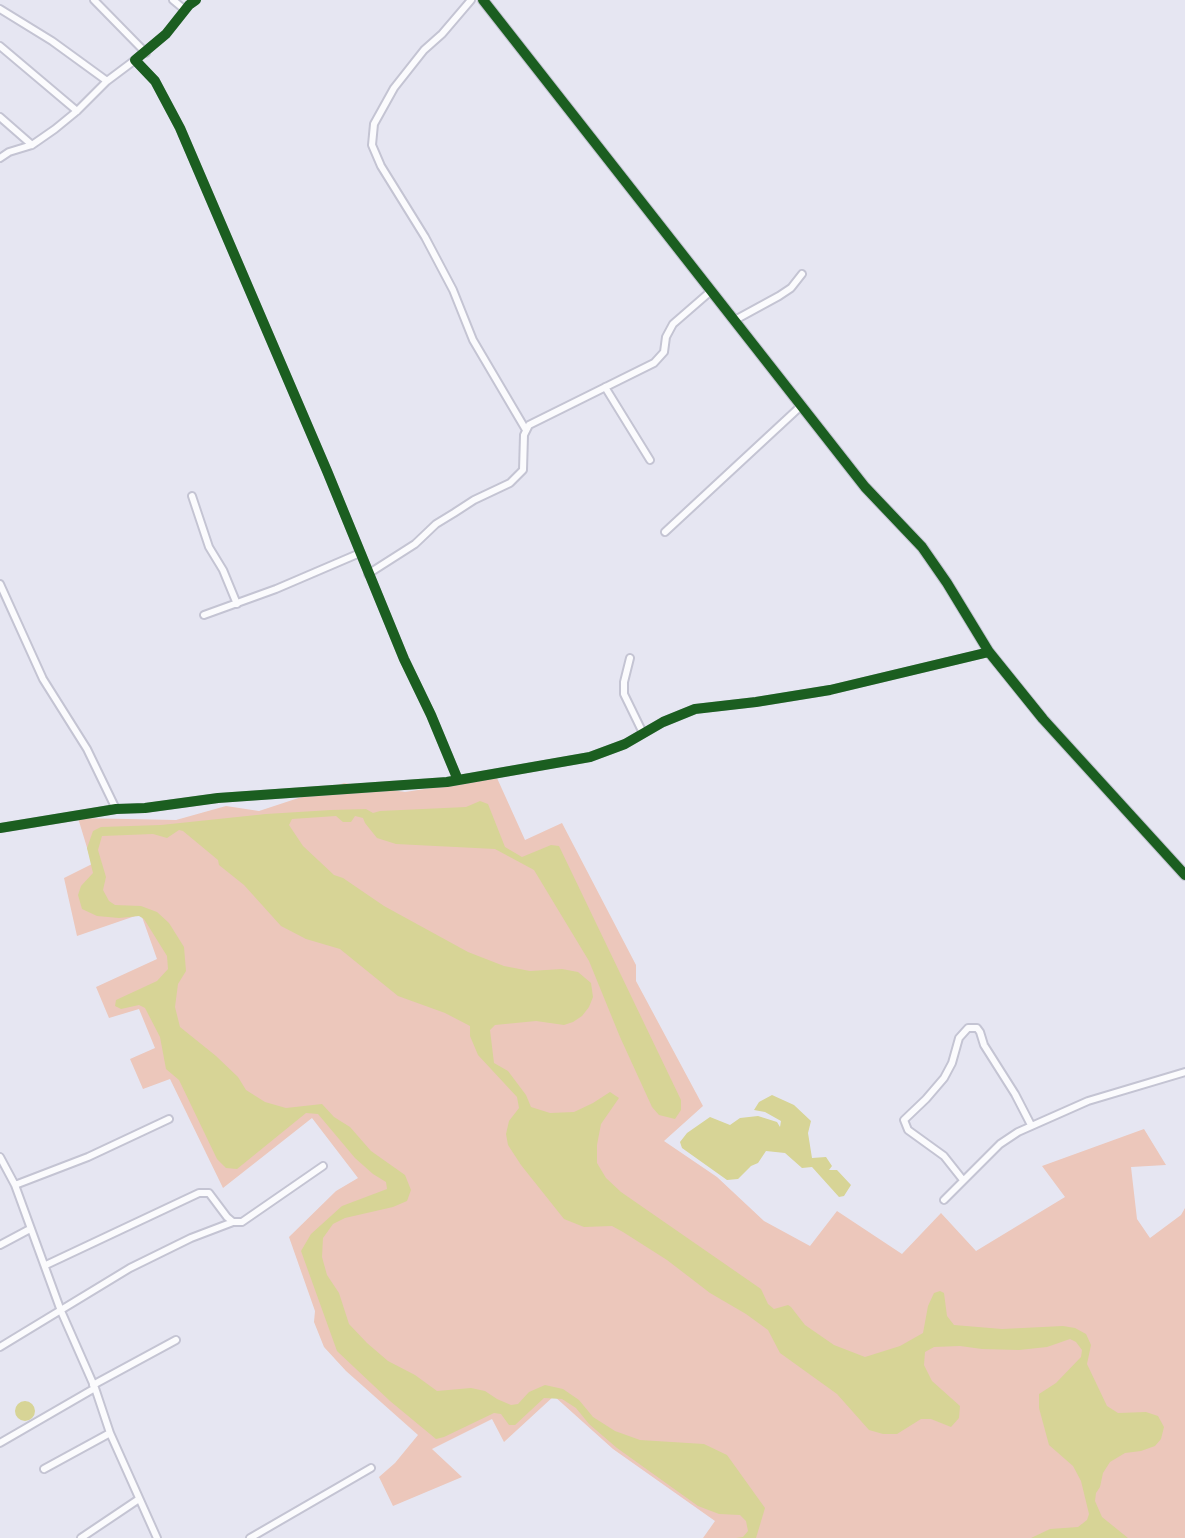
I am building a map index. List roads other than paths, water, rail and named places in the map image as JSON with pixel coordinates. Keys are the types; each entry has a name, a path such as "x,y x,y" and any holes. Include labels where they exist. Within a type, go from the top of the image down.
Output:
{"street":[{"path":"94,0 146,52"},
{"path":"173,0 185,10"},
{"path":"0,158 9,152 32,145 78,111 107,81 166,34 196,0"},
{"path":"368,574 415,544 445,519 474,500 510,483 523,470 526,430 473,340 453,290 425,237 381,166 372,145 374,124 394,88 424,50 442,34 471,0"},
{"path":"483,0 865,487 922,547 989,652 1043,719 1185,875"},
{"path":"0,9 52,41 107,81"},
{"path":"0,46 78,111"},
{"path":"135,60 155,81 180,128 368,574 458,779"},
{"path":"0,117 32,145"},
{"path":"735,320 791,288 802,274"},
{"path":"526,430 537,419 606,387 659,358 673,324 712,291"},
{"path":"606,387 650,460"},
{"path":"665,532 802,405"},
{"path":"192,496 209,547 223,570 237,604"},
{"path":"204,615 360,553"},
{"path":"0,584 43,679 87,749 116,809"},
{"path":"0,828 116,809 145,808 218,798 458,779 590,757 625,744 695,709 830,690 989,652"},
{"path":"630,659 624,694 643,733"},
{"path":"963,1180 944,1156 908,1130 904,1120 944,1078 962,1032 973,1027 980,1032 984,1045 1031,1125"},
{"path":"944,1200 1000,1144 1031,1125 1088,1101 1185,1072"},
{"path":"15,1185 88,1157 169,1119"},
{"path":"0,1157 15,1185 61,1311 94,1386 110,1433 157,1538"},
{"path":"0,1347 130,1268 191,1238 233,1222 242,1222 323,1166"},
{"path":"46,1265 199,1193 209,1193 233,1222"},
{"path":"0,1245 30,1229"},
{"path":"0,1443 176,1340"},
{"path":"44,1469 110,1433"},
{"path":"250,1538 371,1468"},
{"path":"81,1538 139,1499"}]}
